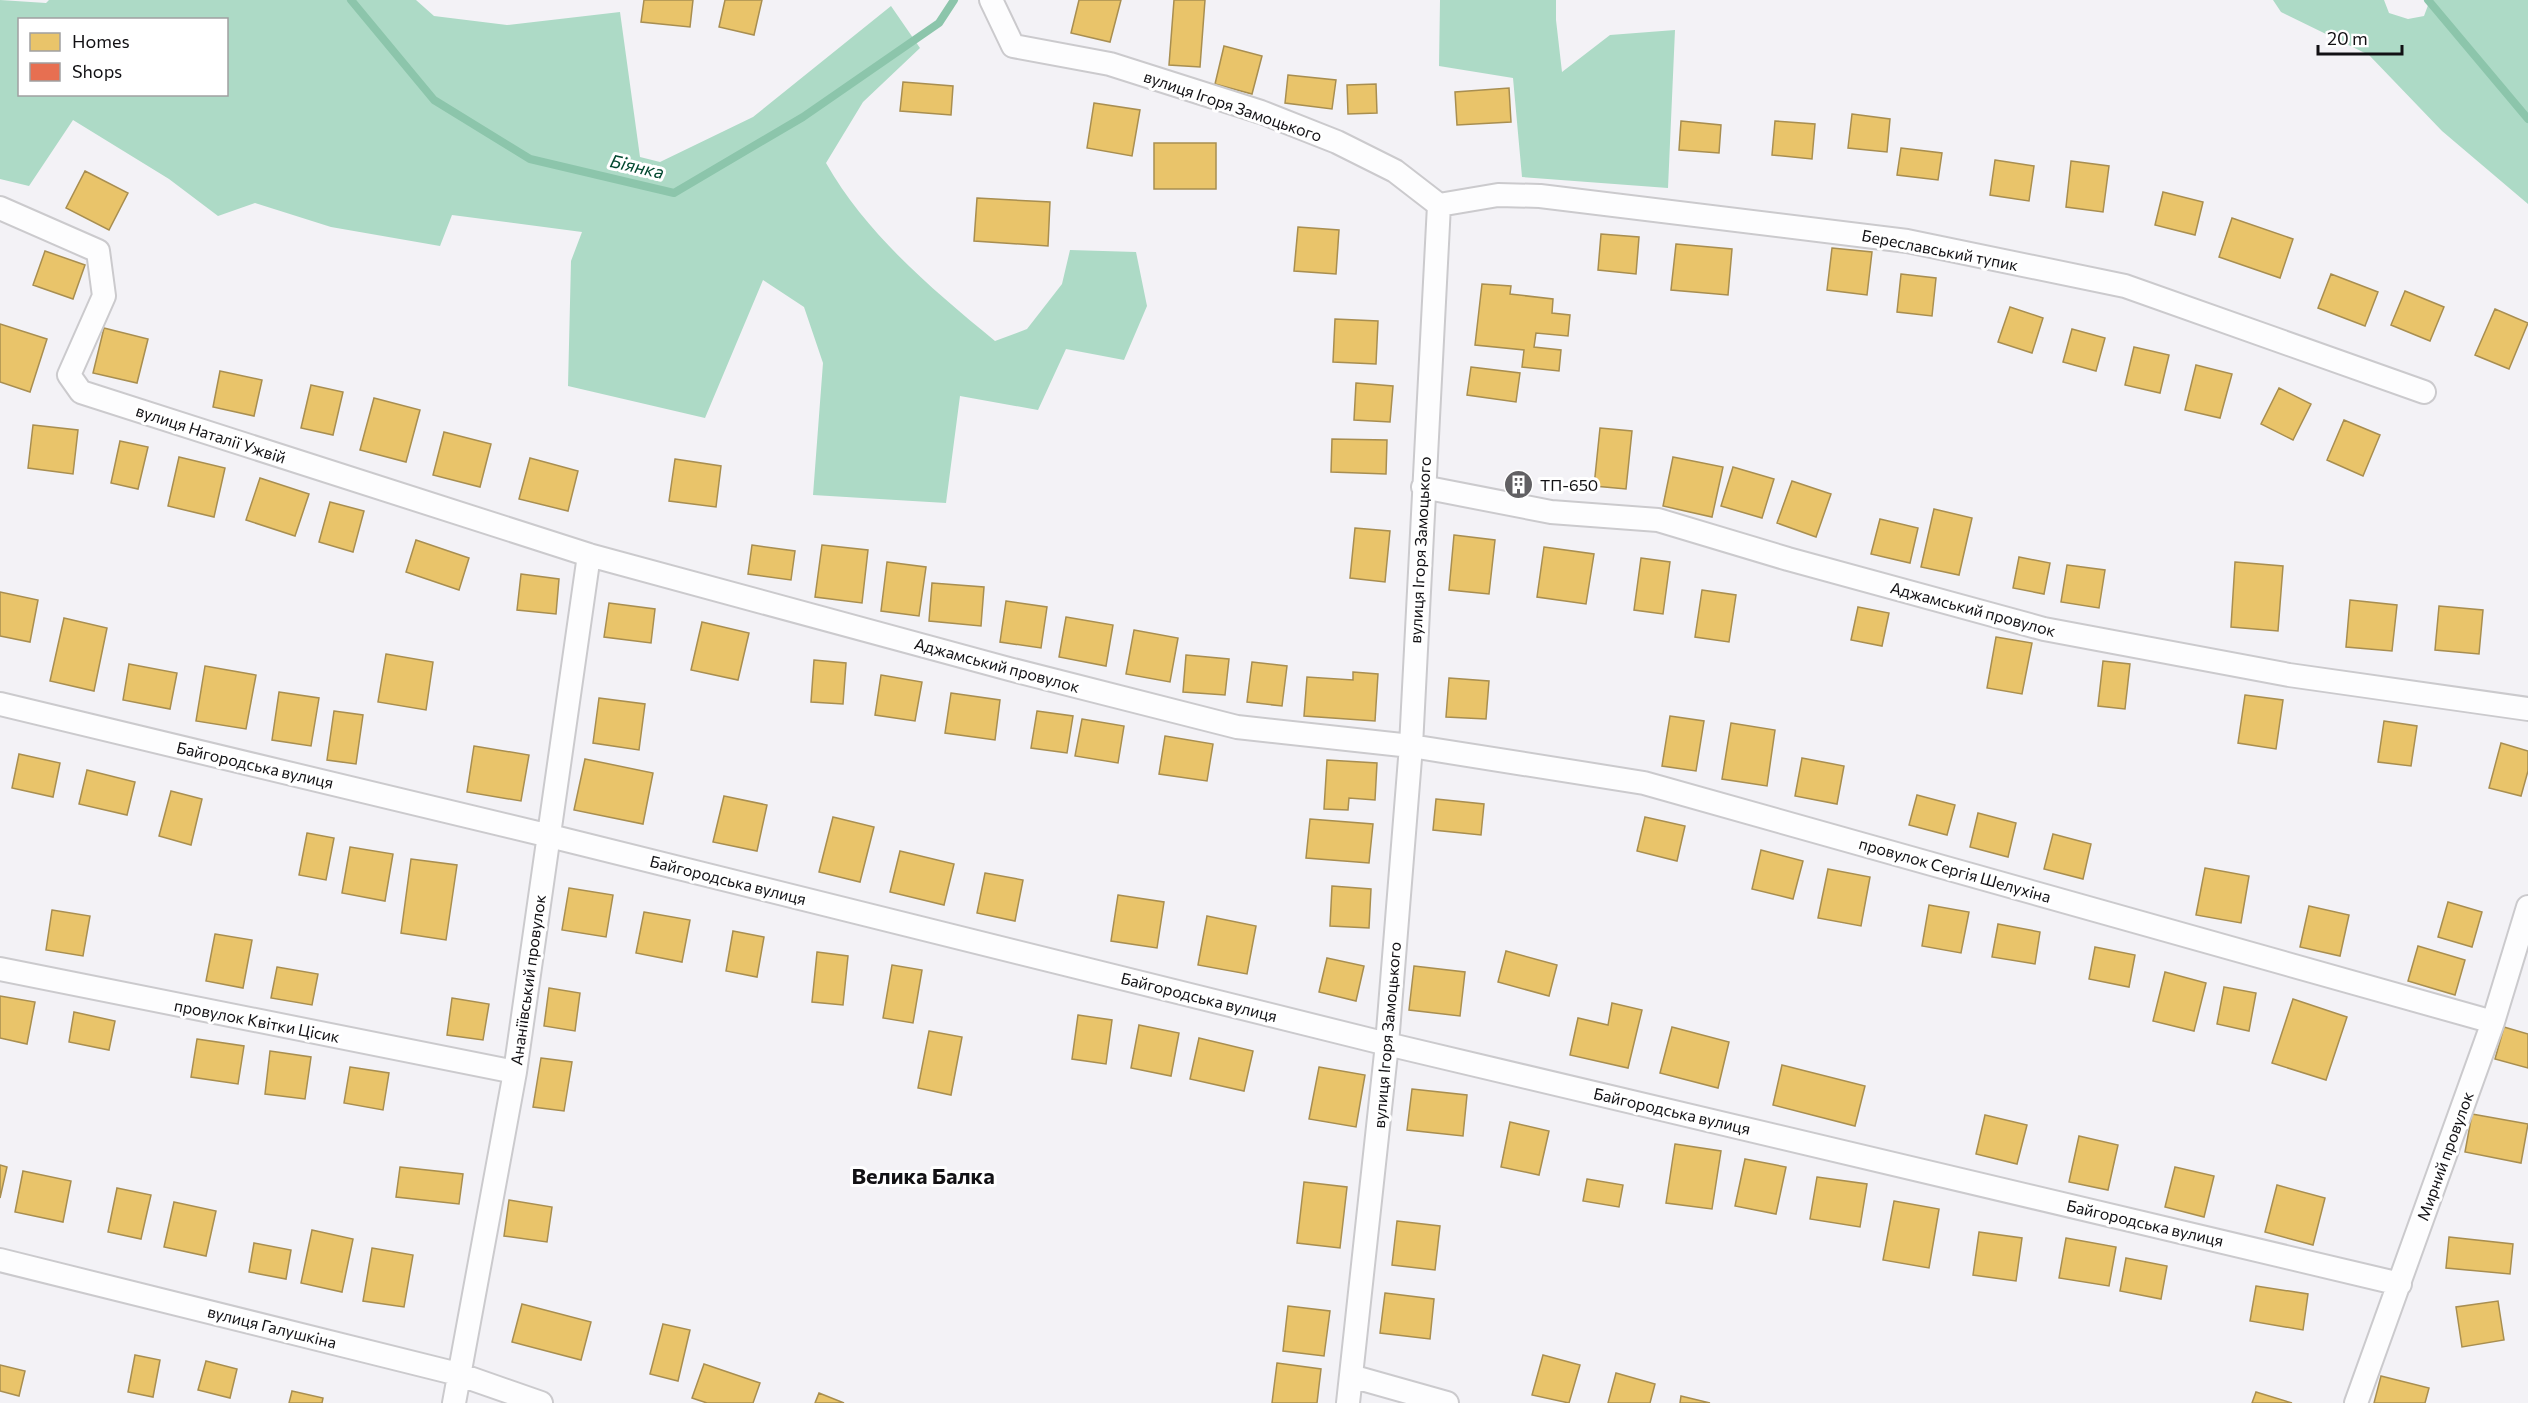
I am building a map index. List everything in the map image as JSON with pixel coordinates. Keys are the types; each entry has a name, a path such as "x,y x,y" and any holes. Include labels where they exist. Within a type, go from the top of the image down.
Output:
{"street":[{"name":"вулиця Ігоря Замоцького","path":"991,0 1013,46 1110,64 1261,112 1337,142 1395,171 1439,205 1411,746 1387,1044 1348,1403"},
{"name":"Береславський тупик","path":"1439,205 1498,195 1540,196 1907,241 2125,286 2424,392"},
{"name":"вулиця Наталії Ужвій","path":"0,208 98,251 104,296 69,375 81,392 589,555"},
{"name":"Аджамський провулок","path":"1423,487 1551,512 1658,520 1788,559 2044,629 2289,675 2528,709"},
{"name":"Аджамський провулок","path":"589,555 998,666 1237,727 1411,746"},
{"name":"Ананіївський провулок","path":"454,1403 515,1072 589,555"},
{"name":"Байгородська вулиця","path":"0,704 549,836 1387,1044 2400,1284"},
{"name":"провулок Сергія Шелухіна","path":"1411,746 1644,783 2493,1022"},
{"name":"Мирний провулок","path":"2356,1403 2493,1022 2528,907"},
{"name":"провулок Квітки Цісик","path":"0,969 515,1072"},
{"name":"вулиця Галушкіна","path":"0,1260 458,1374 541,1403"},
{"path":"1351,1376 1447,1403"}],"green space":[{"path":"0,0 46,3 49,0 416,0 434,16 507,25 620,12 640,157 660,162 753,117 891,6 920,48 863,102 826,163 861,214 925,281 995,341 1027,329 1062,284 1070,250 1136,252 1147,306 1124,360 1066,349 1038,410 960,396 946,503 813,495 823,363 804,307 763,280 705,418 568,386 571,261 582,232 452,215 440,246 331,227 255,203 218,216 169,179 73,120 29,186 0,179"},
{"path":"1440,0 1556,0 1562,72 1610,35 1675,30 1668,188 1522,177 1513,78 1439,66"},
{"path":"2273,0 2384,0 2389,13 2408,19 2424,16 2430,0 2528,0 2528,204 2442,131 2369,55 2281,12"}],"building: Homes":[{"path":"644,0 693,0 690,27 641,22"},
{"path":"725,0 762,0 754,35 719,27"},
{"path":"1079,0 1121,0 1110,42 1071,33"},
{"path":"1174,0 1205,0 1200,67 1169,65"},
{"path":"1224,46 1262,56 1252,94 1215,84"},
{"path":"1288,75 1336,80 1332,109 1285,103"},
{"path":"903,82 953,86 951,115 900,111"},
{"path":"1376,84 1377,113 1348,114 1347,85"},
{"path":"1509,88 1511,122 1457,125 1455,92"},
{"path":"1094,103 1140,110 1132,156 1087,148"},
{"path":"1852,114 1890,119 1887,152 1848,148"},
{"path":"1681,121 1721,125 1719,153 1679,150"},
{"path":"1775,121 1815,124 1812,159 1772,155"},
{"path":"1154,143 1216,143 1216,189 1154,189"},
{"path":"1901,148 1942,153 1938,180 1897,175"},
{"path":"1995,160 2034,166 2029,201 1990,195"},
{"path":"2071,161 2109,166 2103,212 2066,207"},
{"path":"85,171 128,193 109,230 66,208"},
{"path":"2163,192 2203,202 2195,235 2155,225"},
{"path":"977,198 1050,202 1048,246 974,241"},
{"path":"2232,218 2293,239 2280,278 2219,257"},
{"path":"1298,227 1339,230 1336,274 1294,271"},
{"path":"1601,234 1639,237 1636,274 1598,270"},
{"path":"1676,244 1732,249 1728,295 1671,290"},
{"path":"1832,248 1872,252 1867,295 1827,290"},
{"path":"45,251 85,265 73,299 33,285"},
{"path":"1901,274 1936,278 1932,316 1897,312"},
{"path":"2331,274 2378,292 2365,326 2318,308"},
{"path":"1482,284 1511,286 1510,294 1553,299 1552,313 1570,315 1568,336 1536,333 1534,347 1561,350 1559,371 1522,367 1524,350 1475,345"},
{"path":"2405,291 2444,307 2430,341 2391,325"},
{"path":"2010,307 2043,318 2032,353 1998,342"},
{"path":"2495,309 2528,323 2509,369 2475,355"},
{"path":"1335,319 1378,321 1376,364 1333,362"},
{"path":"0,324 47,339 30,392 0,382"},
{"path":"104,328 148,339 137,383 93,373"},
{"path":"2072,329 2105,338 2096,371 2063,362"},
{"path":"2134,347 2169,355 2160,393 2125,385"},
{"path":"2196,365 2232,374 2220,418 2185,410"},
{"path":"1471,367 1520,373 1516,402 1467,395"},
{"path":"220,371 262,380 254,416 213,407"},
{"path":"1356,383 1393,386 1390,422 1354,420"},
{"path":"311,385 343,392 333,435 301,428"},
{"path":"2279,388 2311,404 2293,440 2261,424"},
{"path":"374,398 420,410 406,462 360,450"},
{"path":"2344,420 2380,435 2363,476 2327,460"},
{"path":"33,425 78,430 73,474 28,468"},
{"path":"1600,428 1632,431 1626,489 1594,486"},
{"path":"444,432 491,444 480,487 433,475"},
{"path":"1332,439 1387,440 1386,474 1331,472"},
{"path":"120,441 148,447 138,489 111,483"},
{"path":"179,457 225,468 214,517 168,506"},
{"path":"1673,457 1723,467 1712,517 1663,506"},
{"path":"530,458 578,471 568,511 519,499"},
{"path":"675,459 721,466 716,507 669,501"},
{"path":"1733,467 1774,479 1762,518 1721,506"},
{"path":"260,478 309,494 295,536 246,520"},
{"path":"1792,481 1831,494 1816,537 1777,523"},
{"path":"330,502 364,511 353,552 319,542"},
{"path":"1934,509 1972,518 1959,575 1921,567"},
{"path":"1880,519 1918,528 1910,563 1871,554"},
{"path":"1355,528 1390,531 1385,582 1350,578"},
{"path":"1454,535 1495,540 1489,594 1449,590"},
{"path":"416,540 469,558 459,590 406,572"},
{"path":"752,545 795,551 791,580 748,574"},
{"path":"822,545 868,550 862,603 815,597"},
{"path":"1544,547 1594,554 1586,604 1537,597"},
{"path":"2019,557 2050,563 2044,594 2013,588"},
{"path":"1641,558 1670,562 1663,614 1634,610"},
{"path":"887,562 926,567 919,616 881,611"},
{"path":"2235,562 2283,566 2278,631 2231,627"},
{"path":"2067,565 2105,570 2099,608 2061,602"},
{"path":"521,574 559,579 556,614 517,610"},
{"path":"932,583 984,587 981,626 929,621"},
{"path":"1702,590 1736,595 1729,642 1695,637"},
{"path":"0,592 38,600 30,642 0,636"},
{"path":"2350,600 2397,605 2392,651 2346,647"},
{"path":"1006,601 1047,607 1041,648 1000,642"},
{"path":"609,603 655,609 651,643 604,637"},
{"path":"2439,606 2483,610 2479,654 2435,650"},
{"path":"1858,607 1889,613 1882,646 1851,640"},
{"path":"1066,617 1113,625 1106,666 1059,657"},
{"path":"64,618 107,628 94,691 50,681"},
{"path":"702,622 749,633 738,680 691,670"},
{"path":"1134,630 1178,638 1170,682 1126,674"},
{"path":"1996,637 2032,643 2022,694 1987,688"},
{"path":"386,654 433,662 426,710 378,702"},
{"path":"1186,655 1229,659 1225,695 1183,692"},
{"path":"814,660 846,663 843,704 811,702"},
{"path":"2103,661 2130,664 2125,709 2098,706"},
{"path":"1252,662 1287,666 1282,706 1247,702"},
{"path":"129,664 177,673 170,709 123,700"},
{"path":"205,666 256,675 246,729 196,721"},
{"path":"1353,672 1378,674 1375,721 1304,716 1307,677 1353,680"},
{"path":"881,675 922,682 915,721 875,715"},
{"path":"1449,678 1489,681 1486,719 1446,717"},
{"path":"279,692 319,698 311,746 272,740"},
{"path":"951,693 1000,700 995,740 945,733"},
{"path":"2245,695 2283,700 2276,749 2238,743"},
{"path":"599,698 645,704 639,750 593,743"},
{"path":"334,711 363,715 356,764 327,760"},
{"path":"1037,711 1073,716 1067,753 1031,748"},
{"path":"1670,716 1704,721 1696,771 1662,766"},
{"path":"1082,719 1124,726 1118,763 1075,756"},
{"path":"2384,721 2417,726 2411,766 2378,762"},
{"path":"1731,723 1775,730 1767,786 1722,779"},
{"path":"1165,736 1213,744 1207,781 1159,774"},
{"path":"2501,743 2528,751 2528,771 2521,796 2489,788"},
{"path":"474,746 529,755 521,801 467,792"},
{"path":"19,754 60,763 53,797 12,788"},
{"path":"1802,758 1844,766 1837,804 1795,796"},
{"path":"585,759 653,773 643,824 574,810"},
{"path":"1327,760 1377,763 1375,800 1349,798 1348,810 1324,809"},
{"path":"87,770 135,782 127,815 79,804"},
{"path":"171,791 202,799 191,845 159,836"},
{"path":"1917,795 1955,805 1947,835 1909,825"},
{"path":"724,796 767,805 757,851 713,842"},
{"path":"1436,799 1484,804 1481,835 1433,830"},
{"path":"1978,813 2016,823 2008,857 1970,847"},
{"path":"833,817 874,827 860,882 819,872"},
{"path":"1645,817 1685,826 1677,861 1637,851"},
{"path":"1310,819 1373,824 1369,863 1306,858"},
{"path":"307,833 334,838 326,880 299,875"},
{"path":"2053,834 2091,844 2083,879 2044,869"},
{"path":"350,847 393,854 385,901 342,893"},
{"path":"1761,850 1803,861 1793,899 1752,889"},
{"path":"900,851 954,864 944,905 890,892"},
{"path":"411,859 457,865 446,940 401,933"},
{"path":"2205,868 2249,876 2241,923 2196,915"},
{"path":"1828,869 1870,877 1861,926 1818,918"},
{"path":"985,873 1023,880 1015,921 977,913"},
{"path":"1332,886 1371,889 1369,928 1330,926"},
{"path":"569,888 613,895 606,937 562,930"},
{"path":"1118,895 1164,902 1157,948 1111,941"},
{"path":"2448,902 2482,912 2472,947 2438,937"},
{"path":"1929,905 1969,912 1961,953 1922,946"},
{"path":"2309,906 2349,915 2340,956 2300,947"},
{"path":"52,910 90,916 83,956 46,950"},
{"path":"644,912 690,920 682,962 636,953"},
{"path":"1207,916 1256,926 1247,974 1198,965"},
{"path":"1998,924 2040,932 2035,964 1992,957"},
{"path":"733,931 764,937 757,977 726,971"},
{"path":"215,934 252,940 243,988 206,981"},
{"path":"2418,946 2465,960 2455,995 2408,981"},
{"path":"2095,947 2135,955 2129,987 2089,979"},
{"path":"1506,951 1557,965 1549,996 1498,982"},
{"path":"817,952 848,956 843,1005 812,1002"},
{"path":"1327,958 1364,966 1356,1001 1319,992"},
{"path":"892,965 922,970 913,1023 883,1018"},
{"path":"1414,966 1465,972 1460,1016 1409,1010"},
{"path":"277,967 318,974 312,1005 271,998"},
{"path":"2165,972 2206,983 2194,1031 2153,1021"},
{"path":"2224,987 2256,993 2249,1031 2217,1024"},
{"path":"549,988 580,993 575,1031 544,1026"},
{"path":"0,996 35,1002 27,1044 0,1038"},
{"path":"452,998 489,1004 483,1040 447,1035"},
{"path":"2293,999 2347,1017 2326,1080 2272,1063"},
{"path":"1612,1003 1642,1010 1628,1068 1570,1055 1578,1018 1608,1025"},
{"path":"74,1012 115,1021 109,1050 69,1042"},
{"path":"1078,1015 1112,1020 1106,1064 1072,1059"},
{"path":"1139,1025 1179,1033 1171,1076 1131,1068"},
{"path":"1672,1027 1729,1042 1718,1088 1660,1073"},
{"path":"2504,1027 2528,1034 2528,1068 2495,1059"},
{"path":"929,1031 962,1037 951,1095 918,1088"},
{"path":"1199,1038 1253,1051 1244,1091 1190,1079"},
{"path":"197,1039 244,1046 238,1084 191,1077"},
{"path":"270,1051 311,1057 305,1099 265,1094"},
{"path":"541,1058 572,1062 564,1111 533,1107"},
{"path":"1782,1065 1865,1086 1855,1126 1773,1105"},
{"path":"350,1067 389,1073 383,1110 344,1103"},
{"path":"1319,1067 1365,1075 1356,1127 1309,1119"},
{"path":"1412,1089 1467,1095 1463,1136 1407,1130"},
{"path":"2472,1114 2528,1124 2521,1163 2465,1152"},
{"path":"1985,1115 2027,1125 2017,1164 1976,1154"},
{"path":"1510,1122 1549,1131 1539,1175 1501,1167"},
{"path":"2079,1136 2118,1145 2108,1190 2069,1182"},
{"path":"1675,1144 1721,1151 1712,1209 1666,1203"},
{"path":"1745,1159 1786,1167 1776,1214 1735,1206"},
{"path":"0,1165 7,1167 0,1198"},
{"path":"400,1167 463,1174 459,1204 396,1197"},
{"path":"2175,1167 2214,1176 2204,1217 2165,1207"},
{"path":"23,1171 71,1181 63,1222 15,1212"},
{"path":"1817,1177 1867,1184 1860,1227 1810,1219"},
{"path":"1587,1179 1623,1185 1619,1207 1583,1201"},
{"path":"1304,1182 1347,1187 1340,1248 1297,1243"},
{"path":"2277,1185 2325,1198 2313,1245 2265,1232"},
{"path":"117,1188 151,1195 141,1239 108,1232"},
{"path":"509,1200 552,1207 547,1242 504,1236"},
{"path":"1894,1201 1939,1209 1929,1268 1883,1260"},
{"path":"174,1202 216,1211 206,1256 164,1247"},
{"path":"1397,1221 1440,1226 1435,1270 1392,1265"},
{"path":"312,1230 353,1239 342,1292 301,1283"},
{"path":"1979,1232 2022,1238 2016,1281 1973,1275"},
{"path":"2449,1237 2513,1244 2510,1274 2446,1268"},
{"path":"2066,1238 2116,1247 2109,1286 2059,1278"},
{"path":"254,1243 291,1250 286,1279 249,1272"},
{"path":"372,1248 413,1255 404,1307 363,1301"},
{"path":"2126,1258 2167,1266 2161,1299 2120,1291"},
{"path":"2256,1286 2308,1294 2303,1330 2250,1321"},
{"path":"1385,1293 1434,1299 1430,1339 1380,1333"},
{"path":"2498,1301 2504,1340 2462,1347 2456,1307"},
{"path":"522,1304 591,1322 581,1360 512,1342"},
{"path":"1288,1306 1330,1311 1324,1356 1283,1351"},
{"path":"663,1324 690,1330 678,1381 650,1374"},
{"path":"135,1355 160,1360 153,1397 128,1392"},
{"path":"1543,1355 1580,1365 1569,1403 1532,1395"},
{"path":"206,1361 237,1369 230,1398 198,1390"},
{"path":"1277,1363 1321,1369 1317,1403 1272,1403"},
{"path":"704,1364 760,1383 753,1403 707,1403 692,1398"},
{"path":"0,1365 25,1371 19,1396 0,1391"},
{"path":"1616,1373 1655,1384 1650,1403 1608,1403"},
{"path":"2381,1376 2429,1388 2425,1403 2374,1403"},
{"path":"292,1391 323,1398 322,1403 289,1403"},
{"path":"2256,1392 2292,1403 2252,1403"},
{"path":"819,1393 844,1403 815,1403"},
{"path":"1681,1396 1710,1403 1680,1403"}],"building: Shops":[{"name":"ТП-650","path":"1515,480 1523,481 1523,489 1514,489"}],"waterway":[{"name":"Біянка","path":"351,0 434,100 530,159 674,193 803,117 939,23 954,0"},
{"name":"Біянка","path":"2428,0 2528,119"}],"place":[{"name":"ТП-650","path":"1519,485"}],"district":[{"name":"Велика Балка","path":"923,1176"}]}
